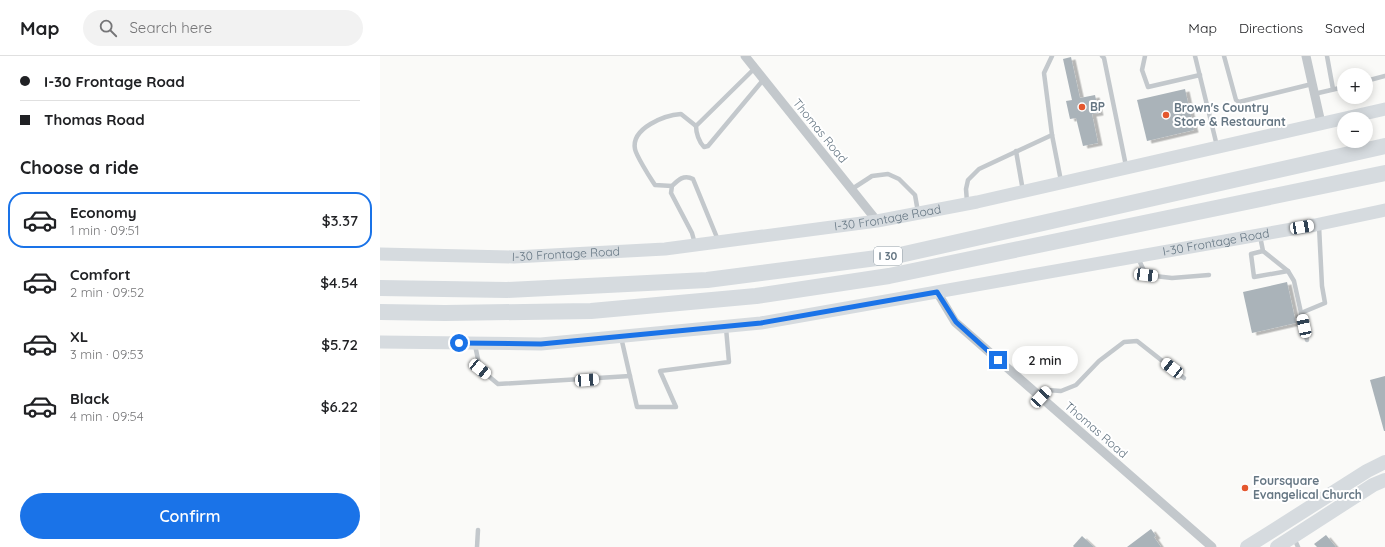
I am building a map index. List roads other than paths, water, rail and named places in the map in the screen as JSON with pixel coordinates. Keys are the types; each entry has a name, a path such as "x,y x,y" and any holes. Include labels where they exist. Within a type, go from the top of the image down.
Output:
{"highway":[{"name":"I 30","path":"380,288 507,290 707,280 900,255 1385,146"},
{"name":"I 30","path":"380,312 445,313 591,311 756,296 889,276 1385,173"}],"main road":[{"name":"I-30 Frontage Road","path":"380,254 514,257 665,249 877,220 968,204 1023,192 1385,109"},
{"name":"I-30 Frontage Road","path":"380,342 541,344 761,323 1260,235 1385,210"},
{"path":"1247,547 1367,471 1385,462"},
{"path":"1277,547 1296,542 1373,485 1385,480"}],"street":[{"name":"Thomas Road","path":"745,56 877,220"},
{"path":"1306,56 1321,123"},
{"name":"Thomas Road","path":"937,292 956,322 1212,547"}],"lane":[{"path":"1052,56 1044,73 1052,135 1061,183"},
{"path":"1102,56 1104,58 1127,168"},
{"path":"1145,56 1142,70 1148,87 1200,75"},
{"path":"1195,56 1218,147"},
{"path":"1224,56 1236,100 1239,102 1312,84"},
{"path":"1327,56 1333,89"},
{"path":"755,68 696,126 696,132 704,147 708,146 764,79"},
{"path":"1373,79 1385,76"},
{"path":"1314,94 1337,88"},
{"path":"672,186 655,185 635,148 636,141 644,127 673,114 681,114 696,126"},
{"path":"968,204 966,189 968,180 979,168 1052,135"},
{"path":"1016,151 1023,192"},
{"path":"852,189 872,176 888,174 899,179 915,195 918,212"},
{"path":"696,245 692,233 671,193 672,186 684,177 689,177 692,179 718,242"},
{"path":"1301,313 1325,302 1322,286 1319,224"},
{"path":"1260,235 1263,251 1288,271 1294,281 1307,340"},
{"path":"1263,251 1251,254 1254,277 1288,271"},
{"path":"1137,257 1146,275 1172,278 1209,275"},
{"path":"621,336 637,407 676,408 660,371 728,362 726,327"},
{"path":"1041,397 1047,390 1061,391 1076,385 1099,361 1124,342 1137,341 1184,378"},
{"path":"475,343 480,369 498,384 630,376"},
{"path":"477,547 478,530"}],"place":[{"name":"BP","path":"1082,107"},
{"name":"Brown's Country Store & Restaurant","path":"1166,115"},
{"name":"Foursquare Evangelical Church","path":"1245,488"}]}
